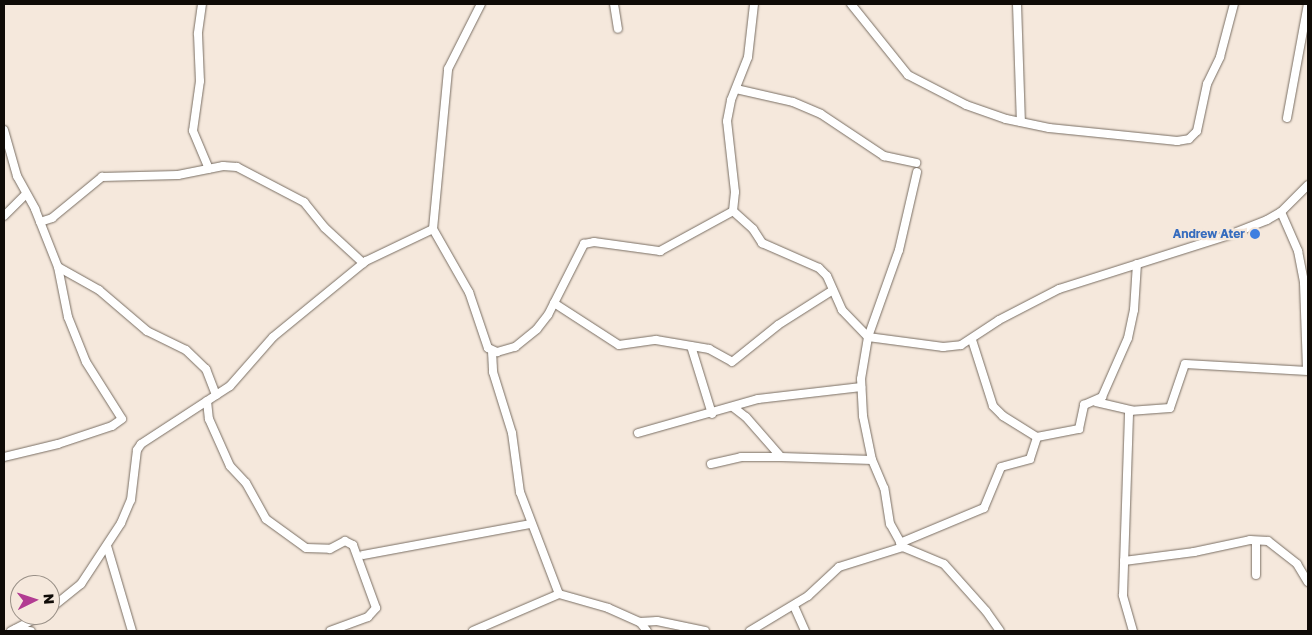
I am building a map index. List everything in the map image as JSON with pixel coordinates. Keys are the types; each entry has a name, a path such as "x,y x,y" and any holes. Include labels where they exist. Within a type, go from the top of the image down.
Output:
{"street":[{"path":"202,4 198,34 200,82 193,131 209,169"},
{"path":"481,4 448,69 433,229 469,292 485,340 492,351 493,372 512,432 520,492 559,594"},
{"path":"614,4 618,29"},
{"path":"733,211 735,192 727,121 748,56 754,4"},
{"path":"851,4 908,76 966,105 1021,122 1109,135 1177,141 1189,139 1197,131 1207,84 1220,57 1234,4"},
{"path":"1016,4 1021,122"},
{"path":"1287,118 1308,4"},
{"path":"736,89 793,102 821,114 884,156 916,163"},
{"path":"4,130 26,194 40,222 58,267 68,316 86,362 122,420 58,444 4,457"},
{"path":"40,222 52,218 102,177 178,175 209,169 237,167 265,184 297,197 363,263"},
{"path":"917,172 899,250 868,337 861,387 863,416 872,460 884,488 890,524 902,545 944,564 986,611 1000,631"},
{"path":"733,211 753,229 762,243 819,268 833,290 842,310 868,337 943,347 961,345 972,340 999,320 1059,289 1229,235 1282,212 1308,185"},
{"path":"4,216 26,194"},
{"path":"492,351 504,350 522,342 537,329 554,302 578,249 584,244 594,242 660,251 733,211"},
{"path":"972,340 993,406 1003,416 1037,437 1079,429 1084,404 1096,402 1132,410 1170,408 1185,364 1308,371 1304,283 1296,242 1282,212"},
{"path":"60,601 81,584 107,546 131,500 137,450 152,435 230,386 273,337 363,263 433,229"},
{"path":"1096,402 1102,398 1112,379 1128,338 1134,310 1137,264"},
{"path":"58,267 99,290 147,331 186,350 206,369 216,395"},
{"path":"554,302 619,345 650,339 709,349 734,361 778,325 833,290"},
{"path":"691,346 712,414"},
{"path":"638,433 684,418 712,414 758,399 861,387"},
{"path":"208,401 209,419 230,466 246,483 266,519 306,548 330,548 345,541 354,545 376,608 368,617 330,631"},
{"path":"732,408 746,418 781,457"},
{"path":"1132,410 1126,420 1123,595 1133,631"},
{"path":"750,631 794,606 839,567 902,545 984,508 1001,468 1030,460 1037,437"},
{"path":"711,464 741,457 872,460"},
{"path":"363,555 531,524"},
{"path":"1124,561 1256,541 1268,541 1281,548 1297,564 1308,582"},
{"path":"1256,541 1256,575"},
{"path":"107,546 132,631"},
{"path":"473,631 559,594 608,608 640,622 657,621 705,631"},
{"path":"794,606 805,631"},
{"path":"640,622 647,631"},
{"path":"14,630 31,631"}],"place":[{"name":"Andrew Ater","path":"1255,234"}]}
